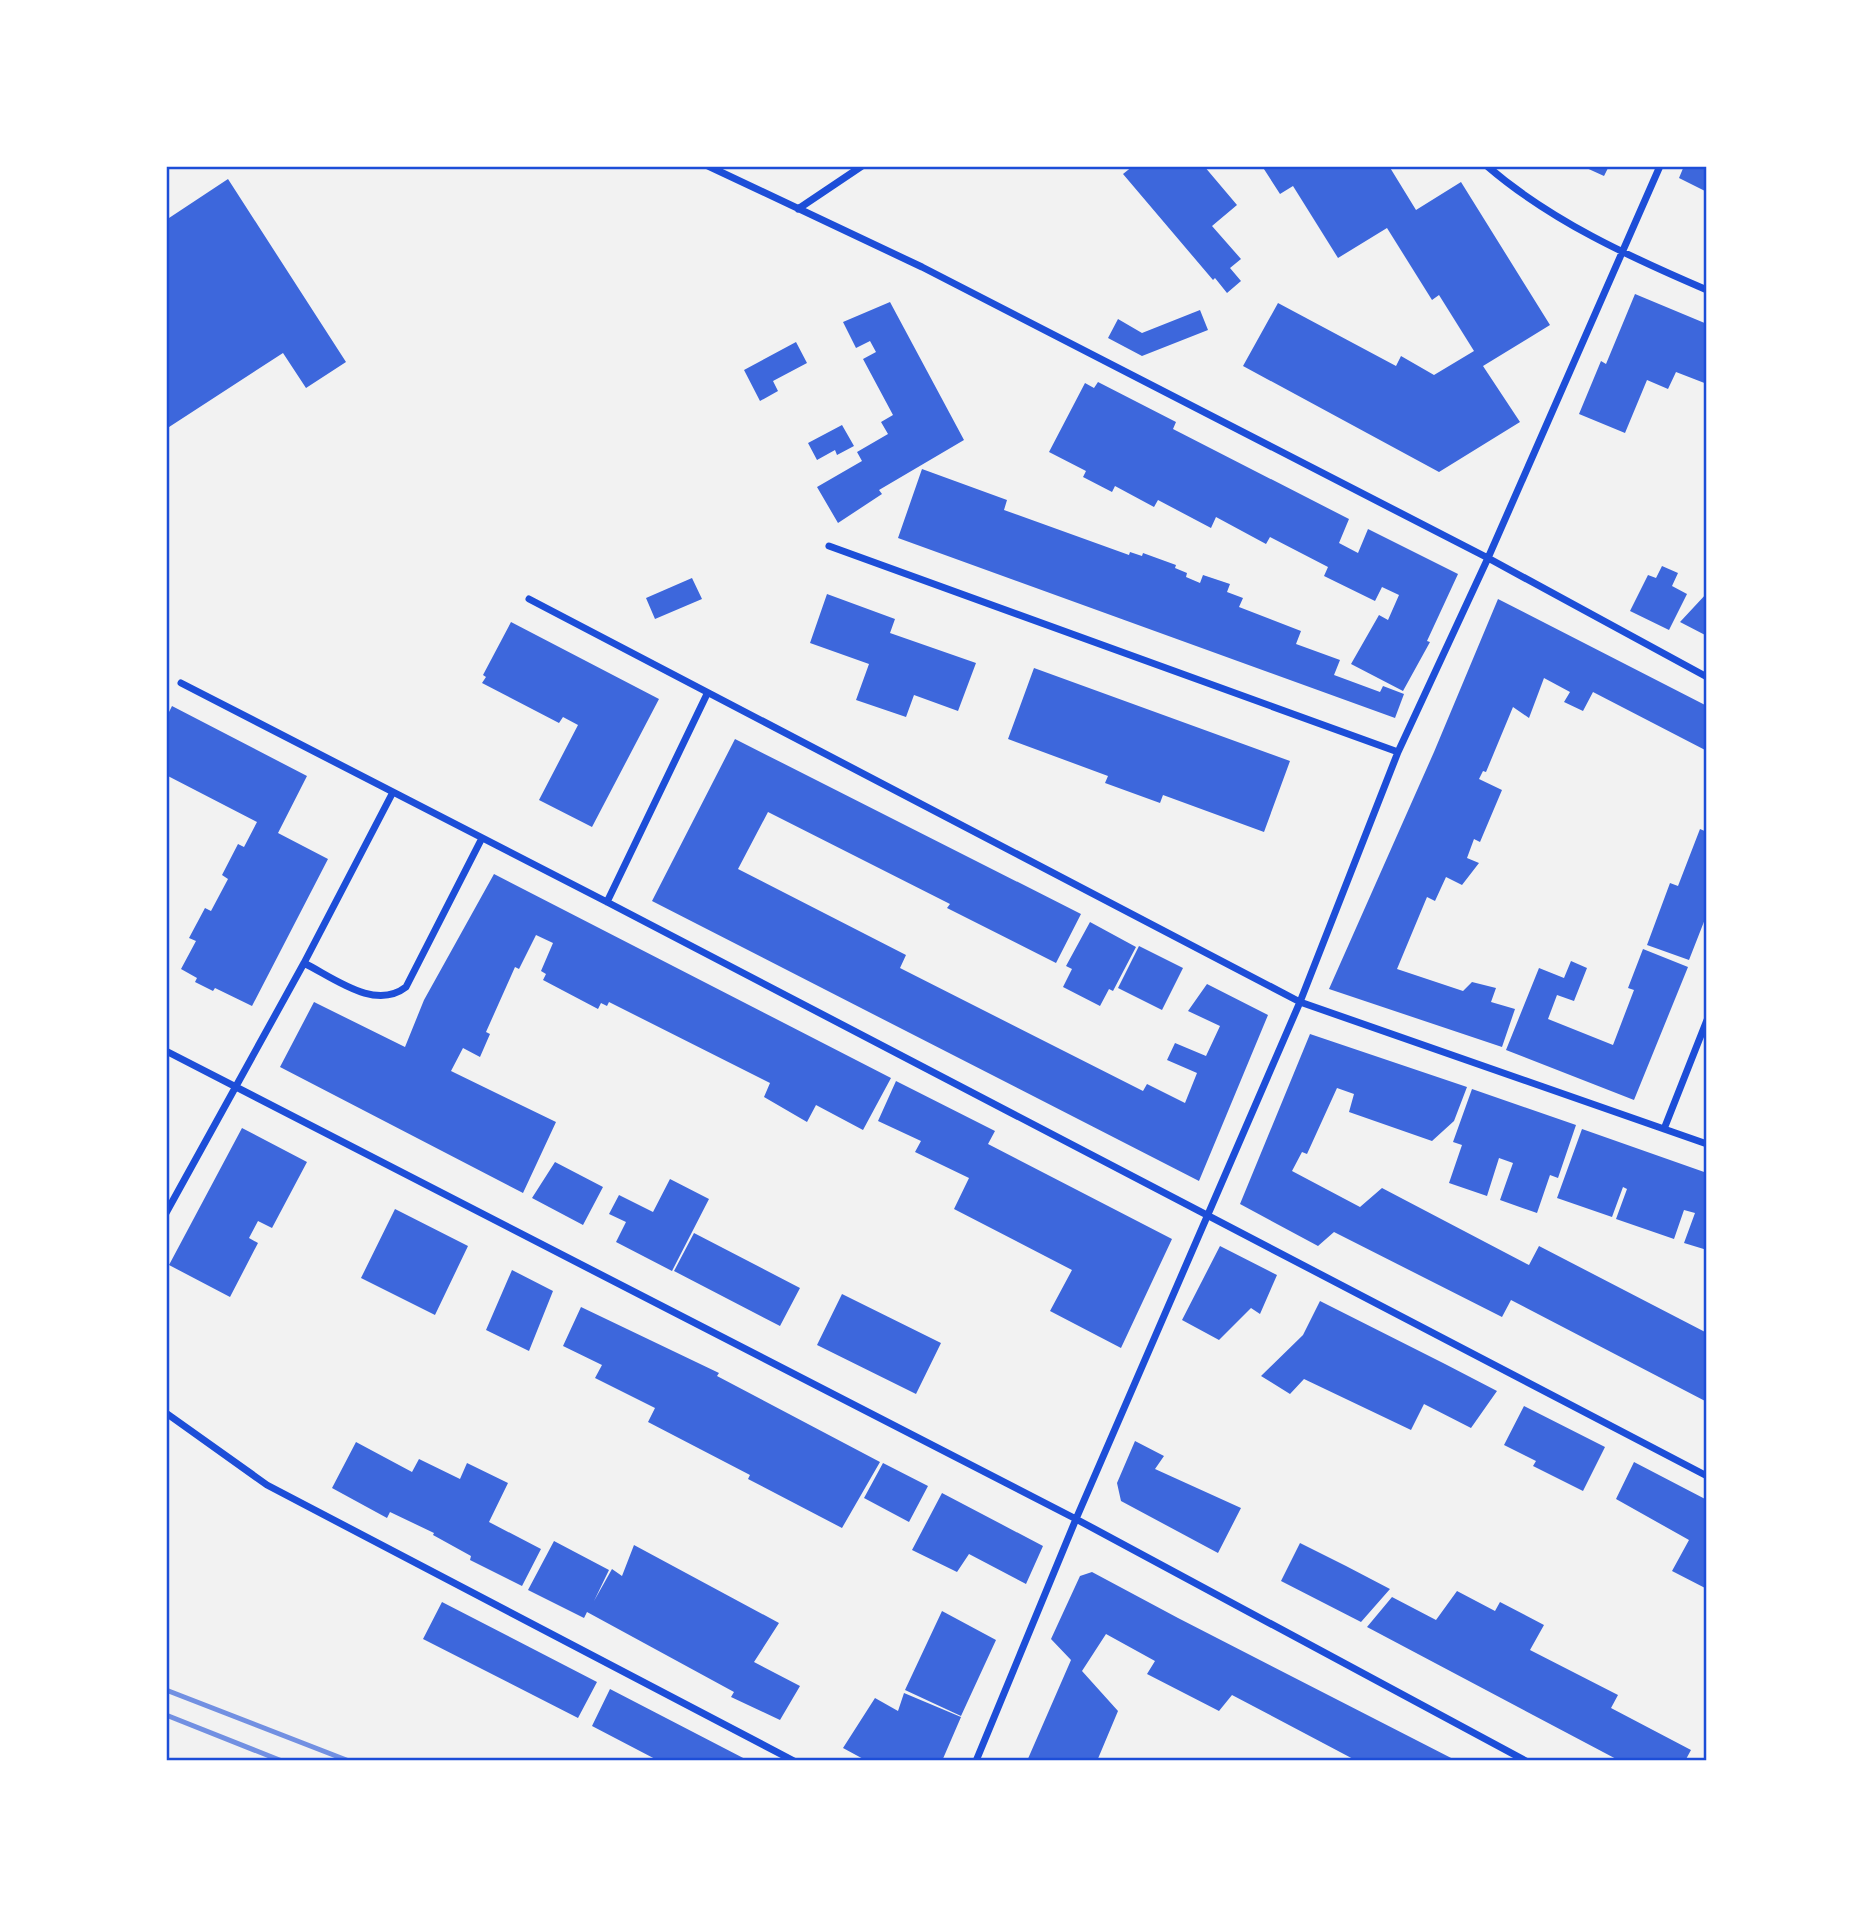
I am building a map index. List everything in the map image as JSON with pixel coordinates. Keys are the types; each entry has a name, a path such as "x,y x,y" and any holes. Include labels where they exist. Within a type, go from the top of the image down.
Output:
{"street":[{"path":"708,166 922,267 1488,558 1707,677"},
{"path":"798,209 862,166"},
{"path":"1487,166 1556,214 1622,253 1707,290"},
{"path":"976,1761 1076,1519 1300,1002 1398,752 1488,558 1660,166"},
{"path":"829,546 1398,752"},
{"path":"528,599 1300,1002 1707,1144"},
{"path":"181,683 607,902 1707,1476"},
{"path":"607,902 708,694"},
{"path":"166,1213 234,1085 304,964 393,792"},
{"path":"304,964 369,995 390,998 398,993 405,987 482,838"},
{"path":"1664,1129 1707,1020"},
{"path":"166,1051 1076,1519 1526,1761"},
{"path":"166,1413 267,1485 794,1761"}],"building":[{"path":"1133,166 1204,166 1237,205 1212,226 1241,259 1230,268 1241,281 1227,293 1123,174"},
{"path":"1262,166 1389,166 1416,210 1461,182 1550,325 1483,366 1520,422 1439,472 1243,366 1278,303 1396,366 1401,356 1434,375 1474,351 1439,295 1432,300 1387,228 1338,258 1293,186 1280,194"},
{"path":"1582,166 1609,166 1604,176"},
{"path":"1684,166 1707,166 1707,192 1679,178"},
{"path":"228,179 346,362 306,388 283,353 166,429 166,220"},
{"path":"1635,294 1707,324 1707,384 1676,372 1668,389 1647,380 1625,433 1579,414 1601,361 1606,364"},
{"path":"890,302 964,440 879,490 882,494 838,523 817,487 862,461 857,452 888,434 881,422 893,415 863,359 876,352 870,341 856,348 843,322"},
{"path":"1200,310 1208,330 1142,356 1108,338 1118,319 1142,333"},
{"path":"796,342 807,363 773,381 778,391 760,401 744,370"},
{"path":"1098,382 1176,422 1173,429 1349,519 1339,543 1358,553 1368,529 1458,574 1427,641 1430,642 1403,691 1351,664 1379,615 1388,620 1399,595 1382,587 1375,601 1324,576 1328,567 1270,537 1266,544 1216,517 1211,528 1158,500 1154,507 1115,486 1112,492 1083,477 1086,471 1049,452 1085,383 1094,388"},
{"path":"842,425 854,446 837,455 835,450 817,460 808,443"},
{"path":"922,469 1007,500 1004,510 1129,555 1130,552 1142,556 1143,553 1176,565 1175,568 1187,573 1186,577 1200,583 1203,575 1230,584 1227,592 1243,598 1239,607 1301,631 1296,644 1340,660 1334,675 1380,692 1383,686 1404,694 1395,718 898,538"},
{"path":"1662,566 1678,573 1672,586 1687,594 1669,630 1630,611 1648,575 1656,578"},
{"path":"692,578 702,599 655,619 646,598"},
{"path":"1707,593 1707,636 1680,622"},
{"path":"827,594 895,619 890,633 976,663 958,711 914,695 906,717 856,700 869,664 810,643"},
{"path":"1498,599 1707,706 1707,751 1593,692 1583,711 1564,702 1570,692 1544,678 1529,718 1513,707 1486,772 1483,771 1479,779 1502,790 1480,842 1474,839 1467,858 1479,863 1462,885 1446,877 1435,901 1427,897 1397,969 1463,991 1472,982 1496,988 1491,1002 1515,1009 1502,1047 1329,989 1434,752"},
{"path":"511,622 659,699 592,827 539,800 578,725 563,717 559,723 482,683 486,677 483,675"},
{"path":"1034,668 1290,761 1264,832 1163,795 1160,803 1105,783 1108,776 1008,739"},
{"path":"172,706 307,776 278,833 328,859 252,1006 215,988 213,991 195,982 197,978 181,969 196,941 189,938 205,908 211,911 228,879 222,875 238,844 244,847 257,822 166,775 166,718"},
{"path":"735,739 1081,914 1056,963 947,908 950,904 768,812 738,869 906,955 900,968 1143,1091 1147,1084 1185,1103 1197,1073 1167,1060 1175,1043 1206,1056 1220,1026 1188,1011 1207,984 1268,1015 1199,1181 652,901"},
{"path":"1700,829 1707,832 1707,914 1689,960 1647,945 1670,883 1678,886"},
{"path":"494,874 891,1078 863,1130 816,1105 807,1122 764,1097 770,1083 609,1002 607,1006 601,1003 598,1009 543,980 546,974 541,971 553,943 536,935 519,969 515,967 486,1032 490,1034 480,1057 463,1048 451,1071 556,1122 523,1193 280,1067 314,1002 405,1047 424,1000"},
{"path":"1090,922 1136,947 1113,991 1109,989 1100,1006 1063,987 1072,969 1066,966"},
{"path":"1139,946 1183,968 1162,1010 1118,988"},
{"path":"1643,949 1688,967 1634,1100 1506,1050 1539,968 1564,978 1571,961 1587,968 1574,1001 1557,995 1548,1019 1613,1045 1634,990 1628,988"},
{"path":"1310,1034 1467,1087 1454,1121 1432,1141 1349,1112 1354,1094 1337,1088 1307,1154 1302,1152 1292,1171 1360,1207 1382,1188 1529,1265 1539,1246 1707,1333 1707,1402 1511,1300 1502,1317 1334,1232 1318,1246 1240,1204"},
{"path":"896,1081 995,1131 988,1144 1172,1239 1121,1348 1050,1311 1072,1270 954,1209 969,1178 915,1152 921,1141 878,1121"},
{"path":"1472,1089 1576,1125 1558,1178 1550,1175 1537,1213 1500,1200 1513,1163 1499,1158 1487,1196 1449,1183 1462,1145 1453,1142"},
{"path":"242,1128 307,1162 272,1228 258,1221 249,1238 258,1243 230,1297 169,1265"},
{"path":"1582,1129 1707,1173 1707,1250 1684,1243 1695,1213 1684,1210 1674,1239 1616,1219 1627,1189 1623,1187 1612,1217 1557,1198"},
{"path":"555,1162 603,1187 583,1225 532,1198"},
{"path":"670,1179 709,1199 672,1271 616,1242 626,1222 609,1214 619,1195 653,1212"},
{"path":"395,1209 468,1246 435,1315 361,1278"},
{"path":"694,1233 800,1288 780,1326 674,1271"},
{"path":"1220,1246 1277,1275 1260,1314 1251,1308 1219,1340 1182,1320"},
{"path":"512,1270 553,1291 529,1351 486,1330"},
{"path":"842,1294 941,1343 916,1394 817,1345"},
{"path":"1320,1301 1497,1391 1471,1428 1424,1404 1411,1430 1304,1379 1290,1394 1261,1376 1303,1335"},
{"path":"581,1307 719,1373 717,1376 880,1462 842,1528 748,1479 750,1475 648,1422 655,1408 595,1378 602,1365 563,1346"},
{"path":"1524,1406 1605,1447 1583,1491 1533,1466 1536,1461 1504,1445"},
{"path":"1135,1441 1164,1456 1155,1469 1241,1508 1218,1553 1121,1501 1117,1483"},
{"path":"356,1442 412,1472 419,1459 460,1479 467,1463 508,1483 489,1522 541,1549 522,1586 470,1560 471,1556 433,1535 434,1533 390,1512 387,1518 332,1488"},
{"path":"1634,1462 1707,1500 1707,1589 1672,1571 1689,1540 1616,1499"},
{"path":"883,1463 928,1486 909,1522 864,1498"},
{"path":"942,1493 1043,1546 1026,1584 969,1554 957,1572 912,1550"},
{"path":"554,1541 609,1570 594,1601 612,1569 622,1576 634,1545 779,1623 754,1662 800,1686 780,1720 731,1697 734,1692 587,1612 584,1618 528,1590"},
{"path":"1300,1543 1390,1589 1361,1622 1281,1581"},
{"path":"1092,1572 1457,1761 1357,1761 1232,1695 1219,1711 1147,1674 1155,1661 1106,1634 1082,1671 1118,1711 1097,1761 1027,1761 1071,1660 1051,1639 1080,1576"},
{"path":"1457,1591 1495,1611 1500,1602 1544,1625 1530,1650 1618,1695 1611,1708 1691,1750 1685,1761 1620,1761 1367,1627 1392,1597 1436,1620"},
{"path":"442,1602 597,1682 578,1718 423,1639"},
{"path":"942,1611 996,1640 961,1716 905,1690"},
{"path":"610,1689 749,1761 659,1761 592,1726"},
{"path":"904,1693 961,1717 942,1761 867,1761 843,1748 875,1698 898,1711"}],"railway":[{"path":"166,1690 349,1761"},
{"path":"166,1715 282,1761"}]}
